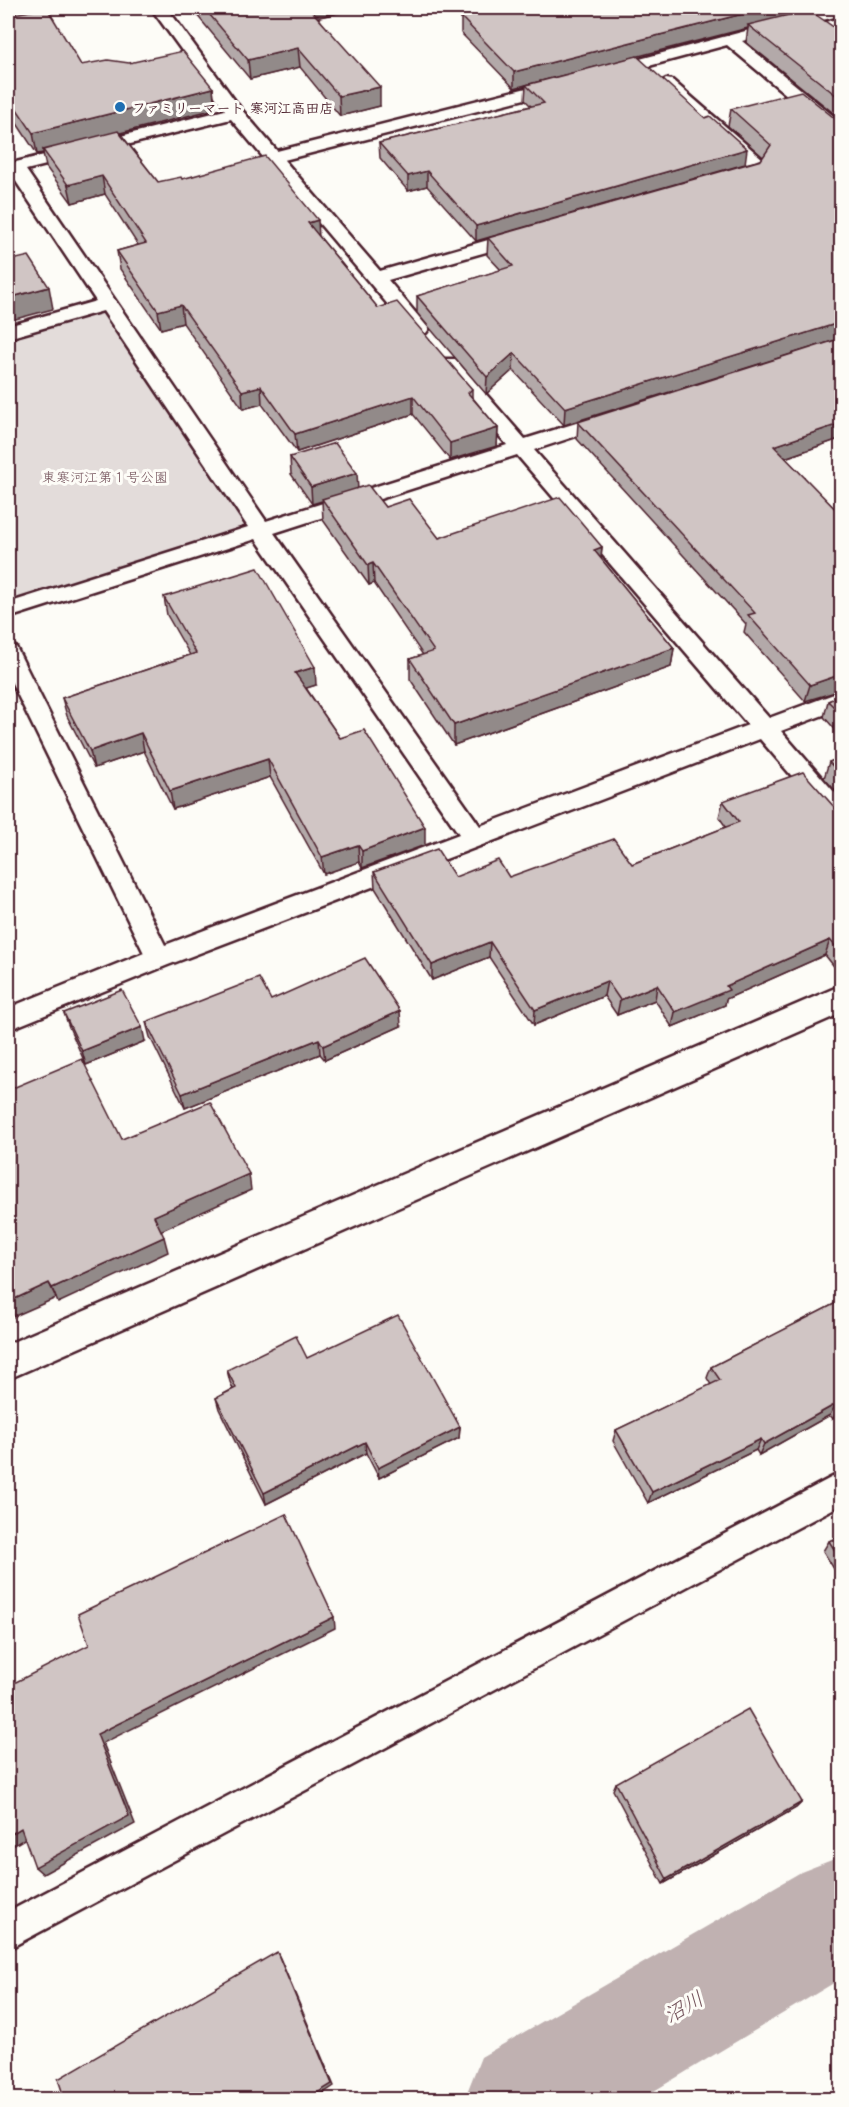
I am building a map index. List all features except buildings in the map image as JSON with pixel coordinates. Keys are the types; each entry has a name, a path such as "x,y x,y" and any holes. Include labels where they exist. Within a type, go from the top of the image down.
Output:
{"street":[{"path":"8,1362 842,998"}],"lane":[{"path":"159,8 235,113 519,448 842,818"},
{"path":"597,75 842,10"},
{"path":"730,40 842,132"},
{"path":"643,63 757,163 752,171 706,184"},
{"path":"274,157 574,81"},
{"path":"235,113 11,168 475,838"},
{"path":"376,278 535,232"},
{"path":"8,332 107,304"},
{"path":"8,611 630,412"},
{"path":"8,653 159,958"},
{"path":"8,1019 159,958 842,699"},
{"path":"8,1931 842,1487"}],"green space":[{"name":"東寒河江第１号公園","path":"107,304 260,529 8,611 8,332"}],"waterway":[{"name":"沼川","path":"524,2100 842,1913"}],"place":[{"name":"ファミリーマート 寒河江高田店","path":"120,107"}]}
